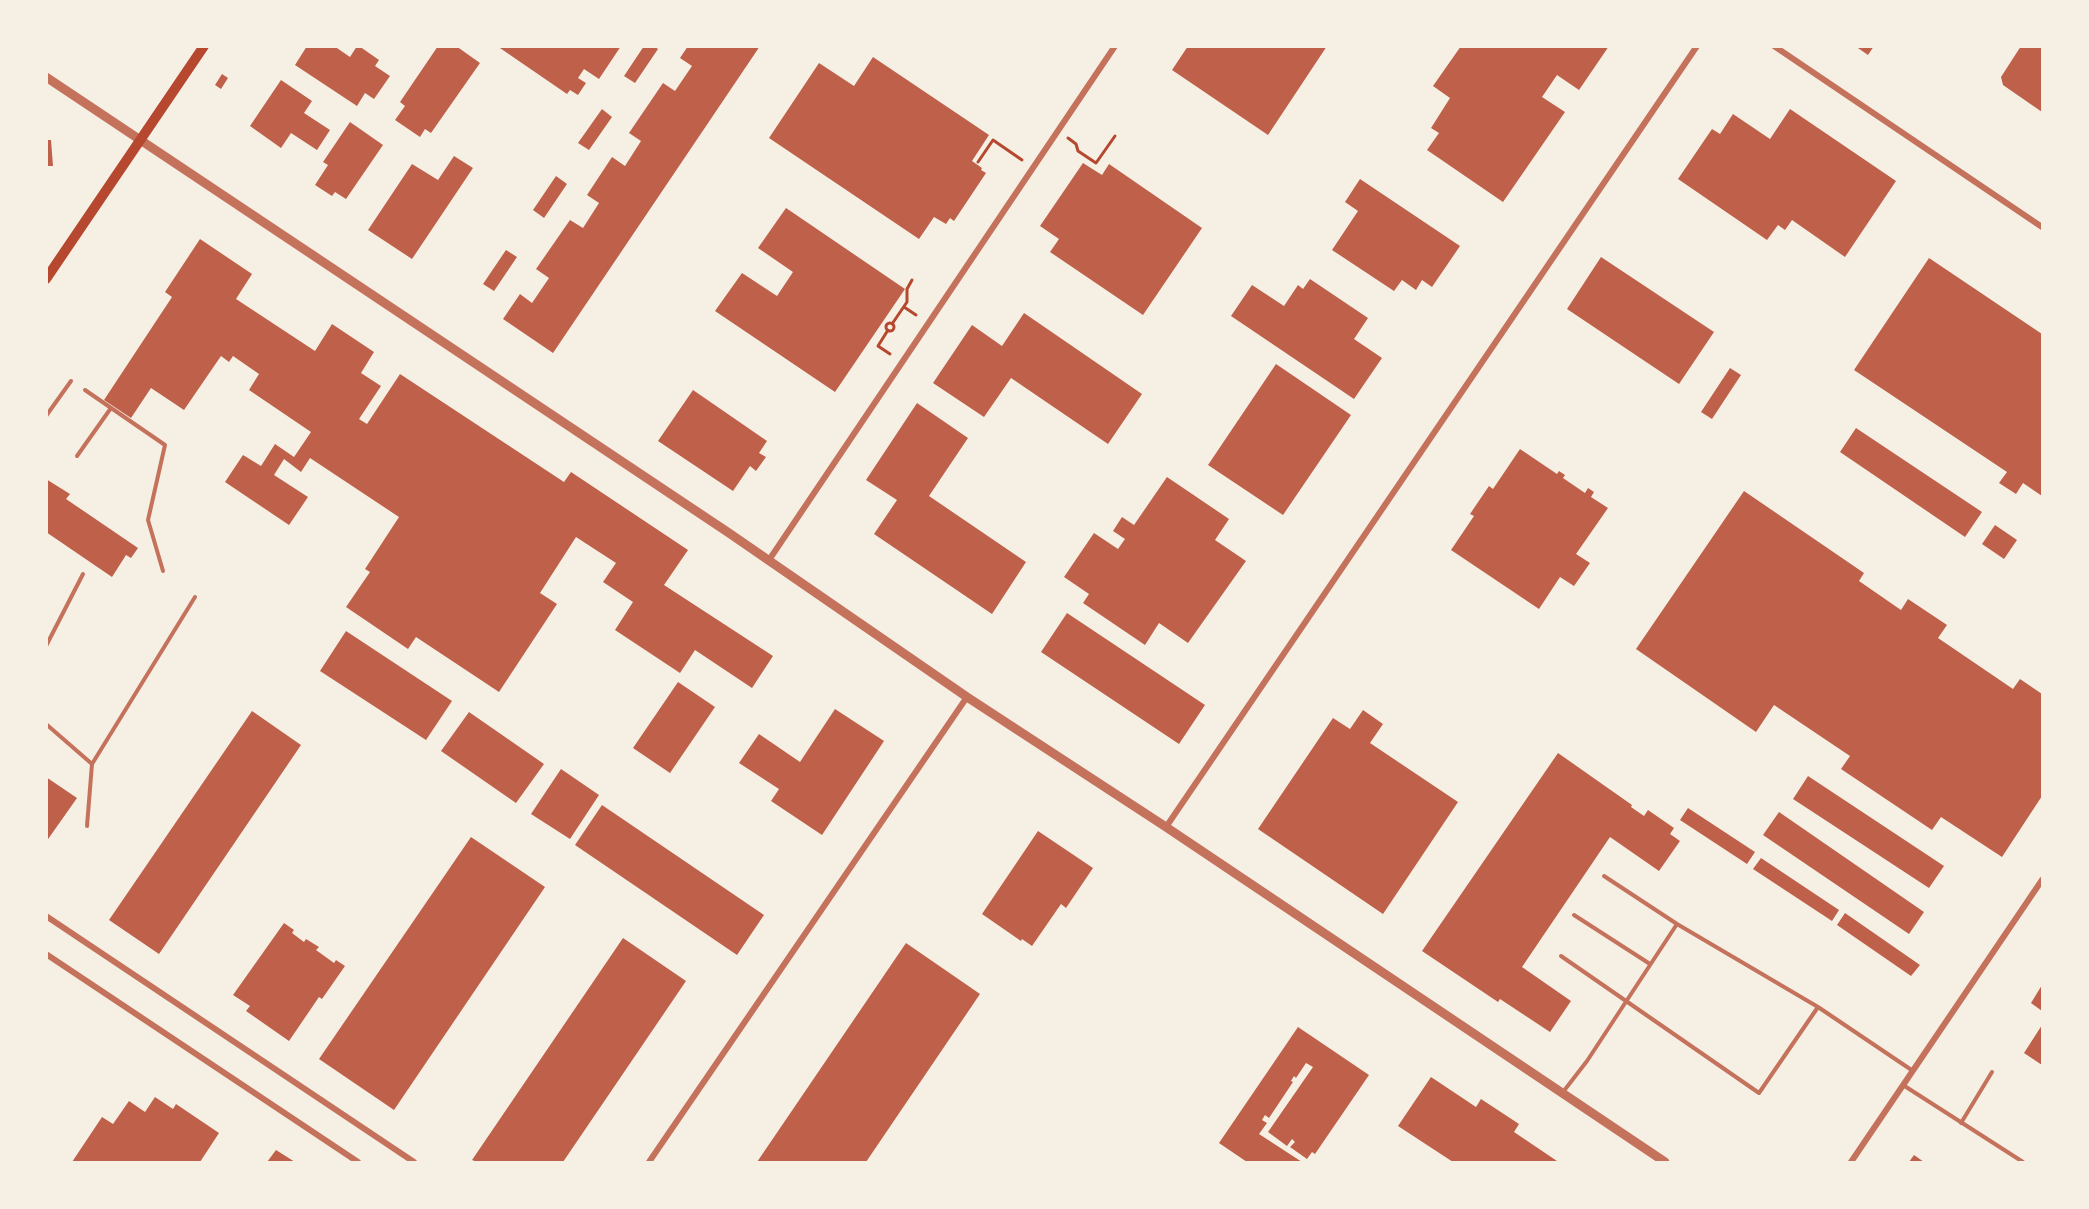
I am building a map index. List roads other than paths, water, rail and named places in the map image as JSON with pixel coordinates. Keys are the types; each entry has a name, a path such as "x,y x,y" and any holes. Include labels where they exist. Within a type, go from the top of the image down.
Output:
{"main road":[{"path":"46,279 204,46"}],"street":[{"path":"769,560 1115,46"},
{"path":"1166,827 1697,46"},
{"path":"1774,46 2043,227"},
{"path":"46,77 1665,1162"},
{"path":"649,1162 968,697"},
{"path":"1851,1162 2042,883"},
{"path":"46,916 414,1162"},
{"path":"46,954 358,1162"}],"lane":[{"path":"46,416 71,381"},
{"path":"85,390 165,445 147,520 163,572"},
{"path":"77,456 111,408"},
{"path":"46,646 82,574"},
{"path":"87,826 92,764 195,597"},
{"path":"46,723 92,764"},
{"path":"1604,876 1677,924 1818,1007 1913,1071"},
{"path":"1574,915 1650,964"},
{"path":"1562,1094 1587,1061 1677,924"},
{"path":"1561,956 1759,1093 1818,1007"},
{"path":"1961,1122 1992,1072"},
{"path":"1903,1085 2023,1162"}]}
